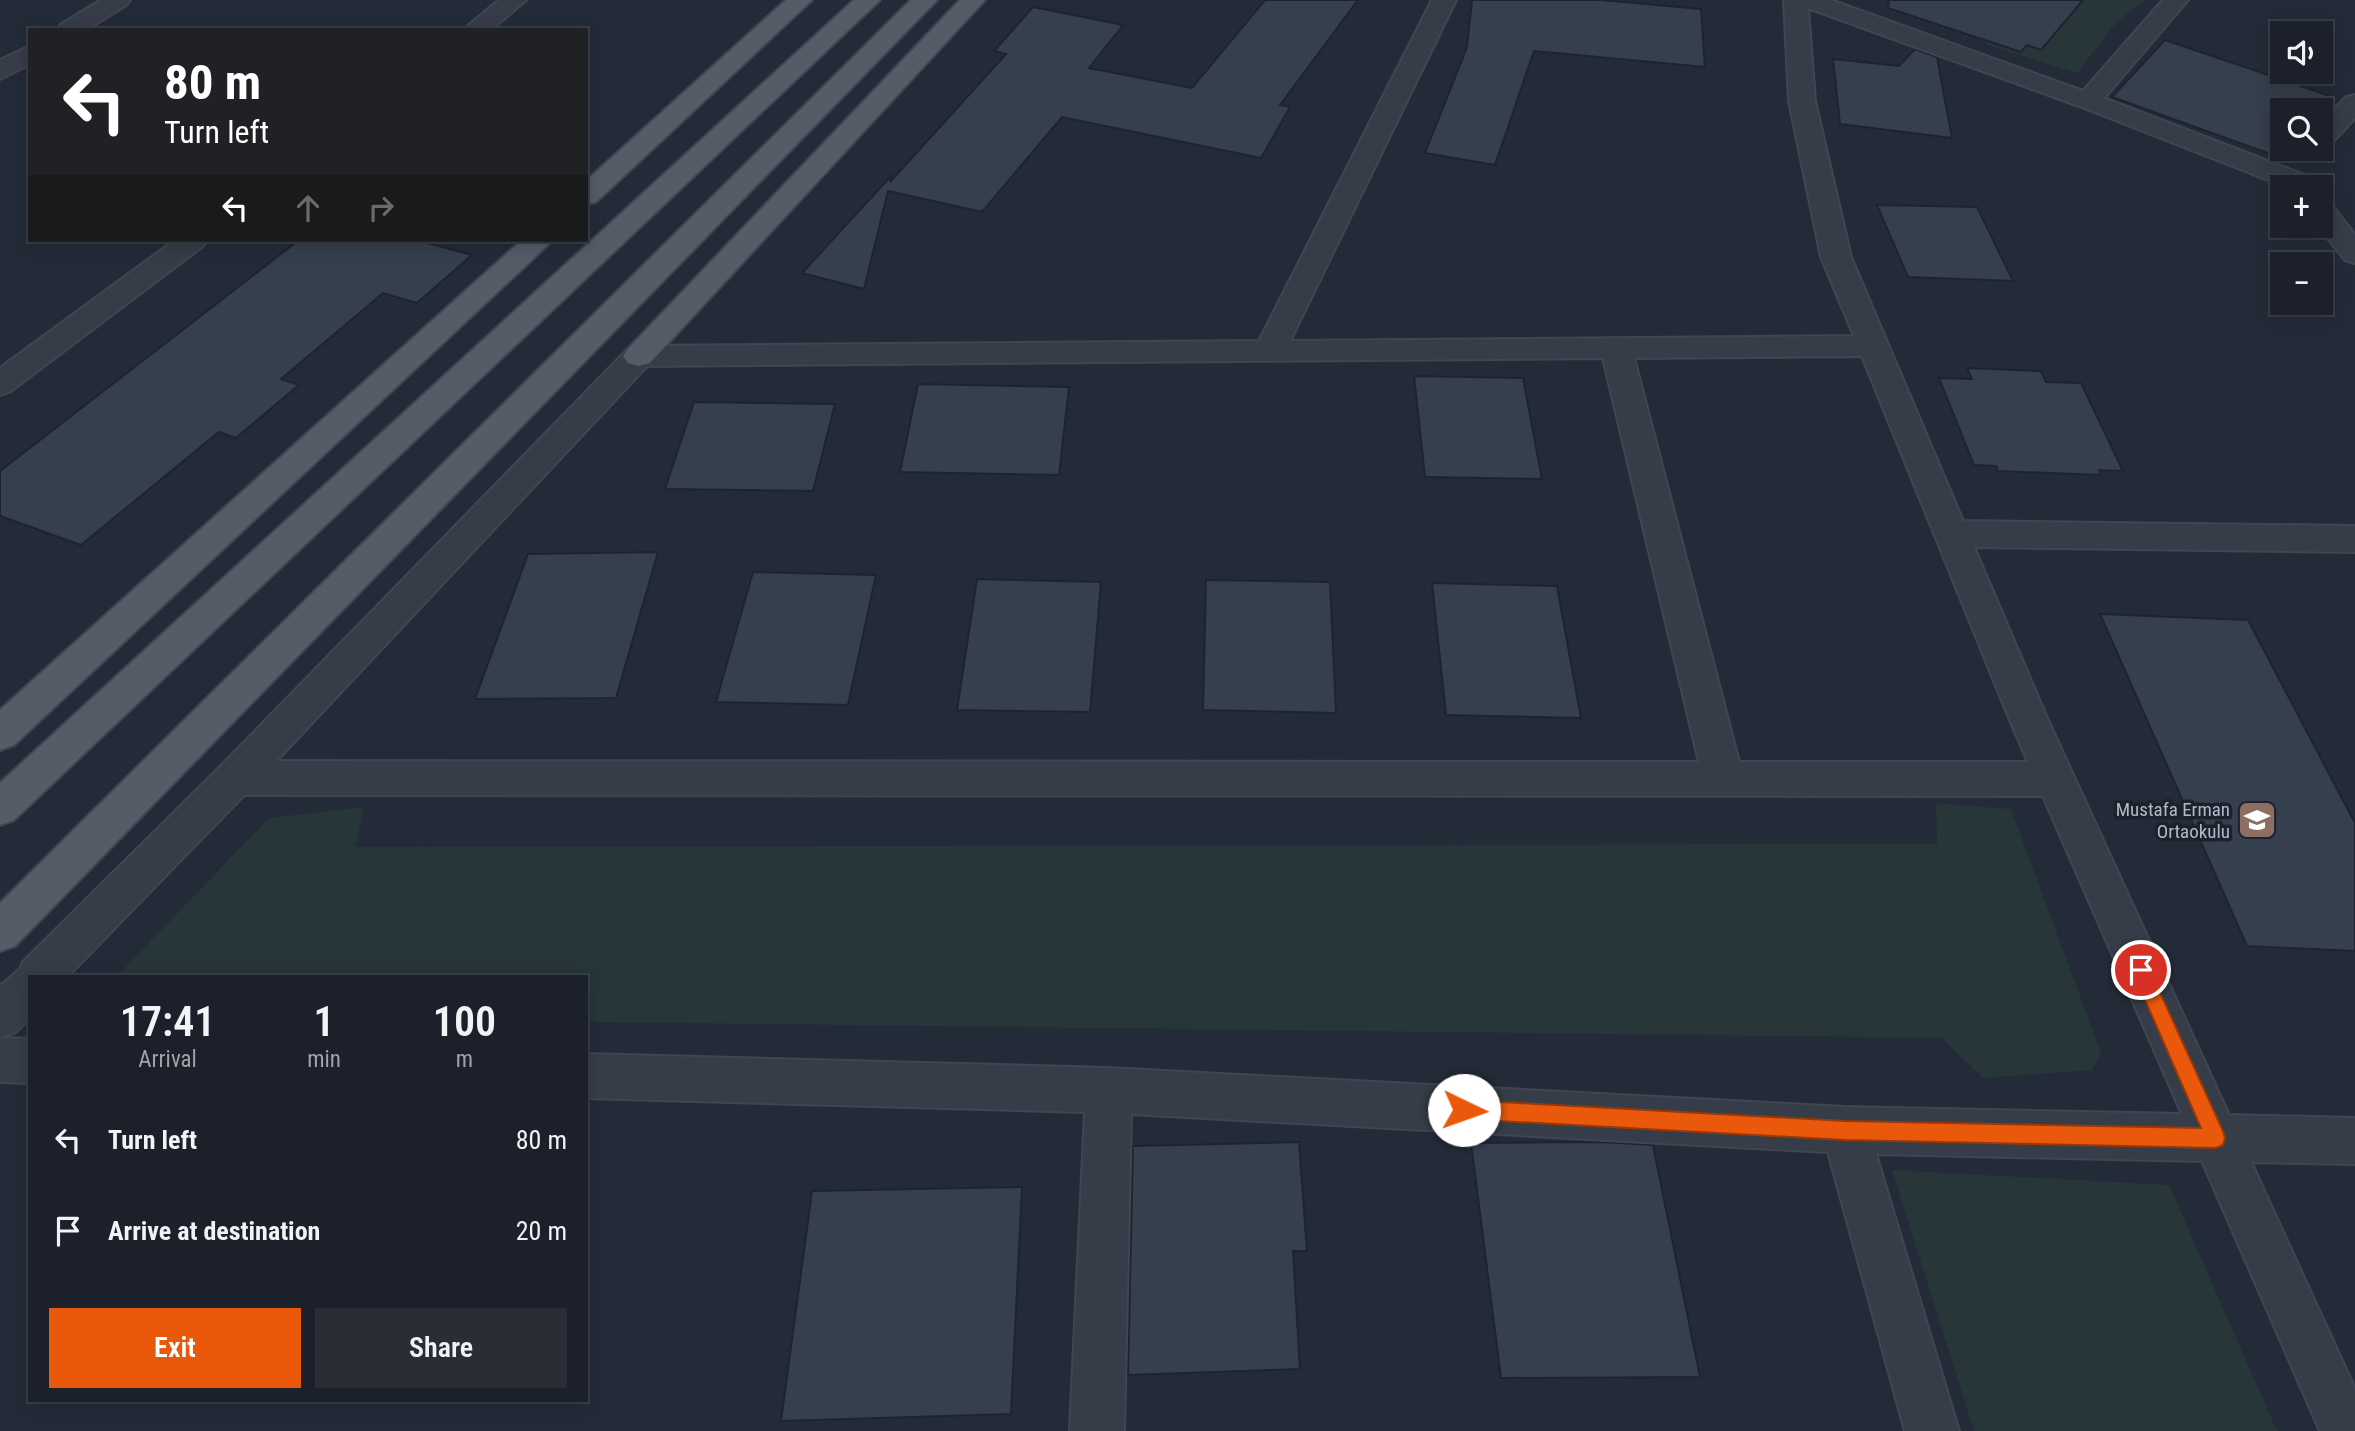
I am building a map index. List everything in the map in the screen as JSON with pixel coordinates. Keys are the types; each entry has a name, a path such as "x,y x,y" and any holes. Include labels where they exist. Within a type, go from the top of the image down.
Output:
{"main road":[{"path":"588,194 800,0"},
{"path":"0,808 868,0"},
{"path":"0,932 925,0"},
{"path":"639,356 973,0"},
{"path":"0,734 537,242"}],"street":[{"path":"72,28 118,0"},
{"path":"474,0 514,1"},
{"path":"1269,352 1444,0"},
{"path":"1796,0 1802,101 1836,257 2055,779 2347,1431"},
{"path":"1808,0 2088,101 2277,175"},
{"path":"1860,20 1879,0"},
{"path":"2088,101 2176,0"},
{"path":"478,28 514,1"},
{"path":"0,71 28,54"},
{"path":"2333,127 2355,103"},
{"path":"2333,226 2355,254"},
{"path":"0,384 190,242"},
{"path":"41,975 235,778 639,356 1873,346"},
{"path":"1616,348 1723,778"},
{"path":"1951,534 2355,539"},
{"path":"235,778 2055,779"},
{"path":"0,1017 28,988"},
{"path":"0,1060 28,1061"},
{"path":"588,1076 1109,1090 1845,1130 2355,1141"},
{"path":"1097,1431 1109,1090"},
{"path":"1845,1130 1932,1431"}],"shaded area":[{"path":"1909,0 2144,0 2115,24 2077,73 1997,48 1903,5"},
{"path":"1936,803 2011,809 2101,1053 2092,1070 1983,1078 1942,1038 588,1022 588,975 118,975 269,818 364,807 355,847 1937,844"},
{"path":"1892,1170 2169,1185 2277,1431 1974,1431"}],"building":[{"path":"1265,0 1358,0 1280,105 1290,107 1261,158 1062,117 982,212 888,191 864,289 802,273 892,175 890,182 1006,54 994,51 1033,7 1123,25 1089,68 1192,88"},
{"path":"1472,0 1601,0 1701,9 1705,67 1534,51 1495,165 1425,153 1467,47"},
{"path":"1889,0 2083,0 2041,50 2027,45 2021,52 1888,8"},
{"path":"2165,40 2270,76 2270,84 2295,84 2330,96 2270,98 2270,154 2112,97"},
{"path":"1915,49 1937,57 1952,138 1840,124 1833,59 1899,66"},
{"path":"1877,205 1977,207 2013,281 1908,277"},
{"path":"296,242 423,242 472,255 417,303 383,293 281,379 299,385 236,438 219,432 81,545 0,516 0,471"},
{"path":"1967,368 2041,371 2046,382 2081,383 2123,471 2099,470 2101,475 1998,471 1996,466 1974,465 1939,378 1972,379"},
{"path":"1414,376 1523,378 1542,479 1425,477"},
{"path":"918,384 1069,387 1059,475 900,472"},
{"path":"694,402 835,404 813,491 665,489"},
{"path":"658,552 616,698 475,699 528,554"},
{"path":"753,572 876,575 848,705 716,702"},
{"path":"977,579 1101,582 1090,712 957,710"},
{"path":"1206,580 1330,582 1336,713 1203,710"},
{"path":"1432,583 1557,586 1581,718 1446,715"},
{"path":"2100,614 2248,620 2355,823 2355,951 2247,946"},
{"path":"1299,1142 1307,1251 1293,1251 1300,1369 1128,1375 1133,1146"},
{"path":"1601,1142 1653,1145 1700,1377 1501,1378 1471,1143"},
{"path":"1022,1187 1011,1414 781,1421 812,1191"}],"place":[{"name":"Mustafa Erman Ortaokulu","path":"2257,820"}],"route":[{"path":"1464,1110 1845,1130 2216,1138 2141,970"}]}
